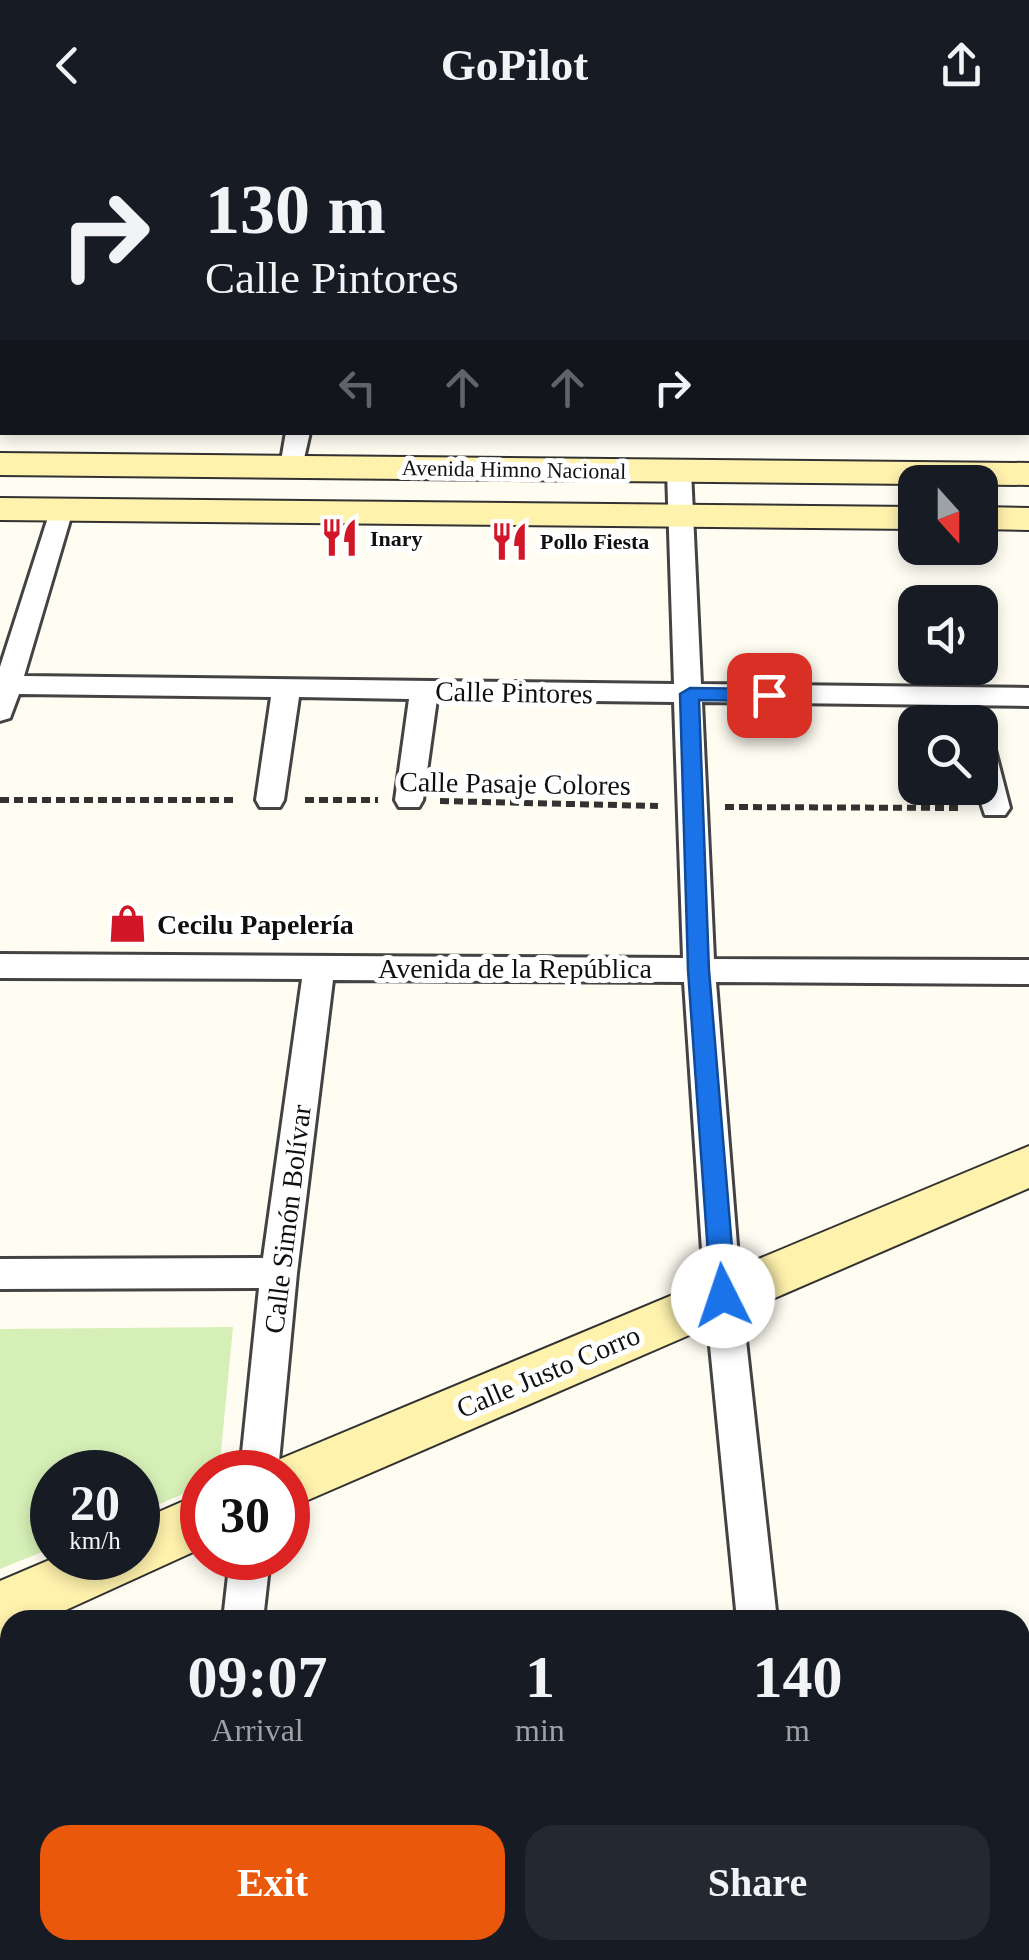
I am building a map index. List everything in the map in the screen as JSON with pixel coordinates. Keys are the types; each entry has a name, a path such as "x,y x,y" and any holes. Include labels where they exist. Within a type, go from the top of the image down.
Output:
{"main road":[{"name":"Avenida Himno Nacional","path":"0,464 295,450 679,471 1029,474"},
{"name":"Avenida Himno Nacional","path":"0,509 898,518"},
{"path":"998,518 1029,518"},
{"name":"Calle Justo Corro","path":"310,1473 1029,1166"},
{"path":"0,1610 68,1580"}],"street":[{"path":"679,471 698,970 723,1296 756,1610"},
{"path":"3,694 60,510"},
{"path":"270,800 286,690"},
{"name":"Calle Pintores","path":"3,694 286,690 690,694 898,706"},
{"path":"408,800 424,691"},
{"name":"Calle Pintores","path":"994,705 1029,697"},
{"name":"Avenida de la República","path":"0,966 1029,972"},
{"name":"Calle Simón Bolívar","path":"261,1450 279,1273 319,966"},
{"path":"0,1274 279,1273"},
{"path":"244,1610 248,1580"}],"path":[{"name":"Calle Pasaje Colores","path":"0,800 408,800 694,807 995,808"}],"green space":[{"path":"233,1327 221,1450 180,1450 180,1495 160,1504 160,1450 30,1450 30,1557 0,1569 0,1329"}],"place":[{"name":"Inary","path":"340,538"},
{"name":"Pollo Fiesta","path":"510,541"},
{"name":"Cecilu Papelería","path":"127,924"}],"route":[{"path":"723,1296 698,970 690,694 769,695"}]}
